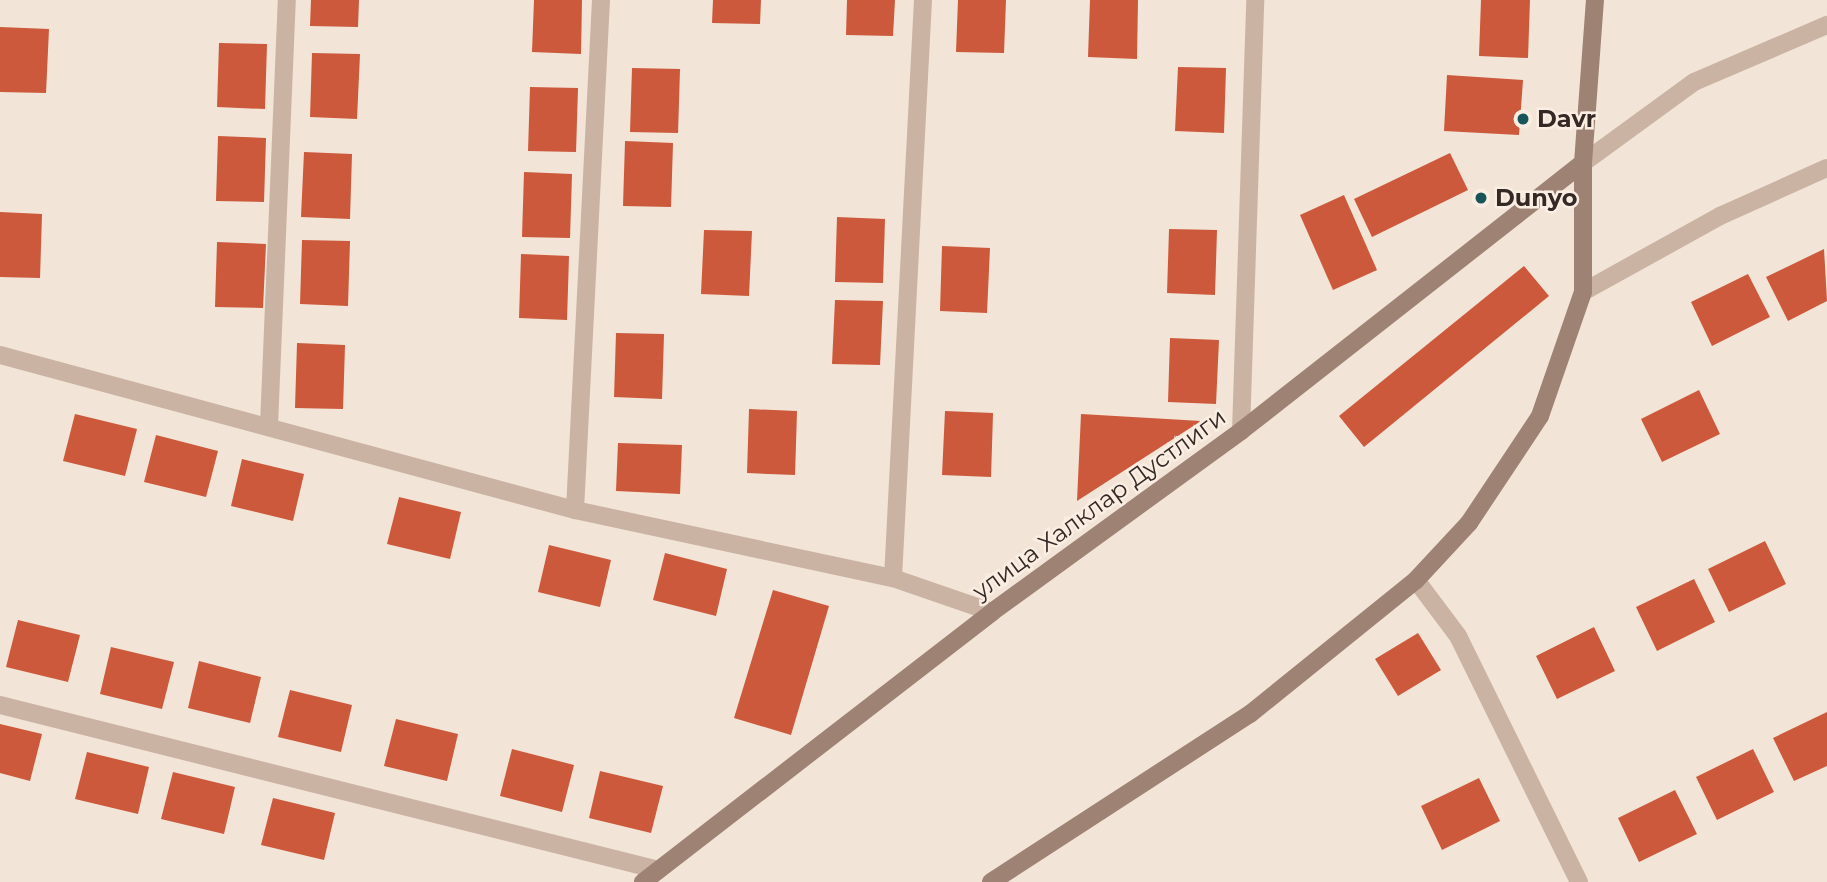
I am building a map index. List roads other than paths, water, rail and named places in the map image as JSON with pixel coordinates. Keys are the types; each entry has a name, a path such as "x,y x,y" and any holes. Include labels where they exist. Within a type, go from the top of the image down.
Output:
{"street":[{"path":"269,425 287,0"},
{"path":"575,510 601,0"},
{"path":"893,578 923,0"},
{"path":"1241,432 1255,0"},
{"path":"991,882 1250,714 1416,580 1469,523 1540,416 1583,292 1583,163 1595,0"},
{"path":"1583,163 1694,82 1827,25"},
{"name":"улица Халклар Дустлиги","path":"643,882 992,612 1241,432 1583,163"},
{"path":"1583,292 1720,216 1827,168"},
{"path":"0,355 269,425 575,510 893,578 992,612"},
{"path":"1416,580 1458,636 1579,882"},
{"path":"0,705 659,870"}],"place":[{"name":"Davr","path":"1523,119"},
{"name":"Dunyo","path":"1481,198"}]}
